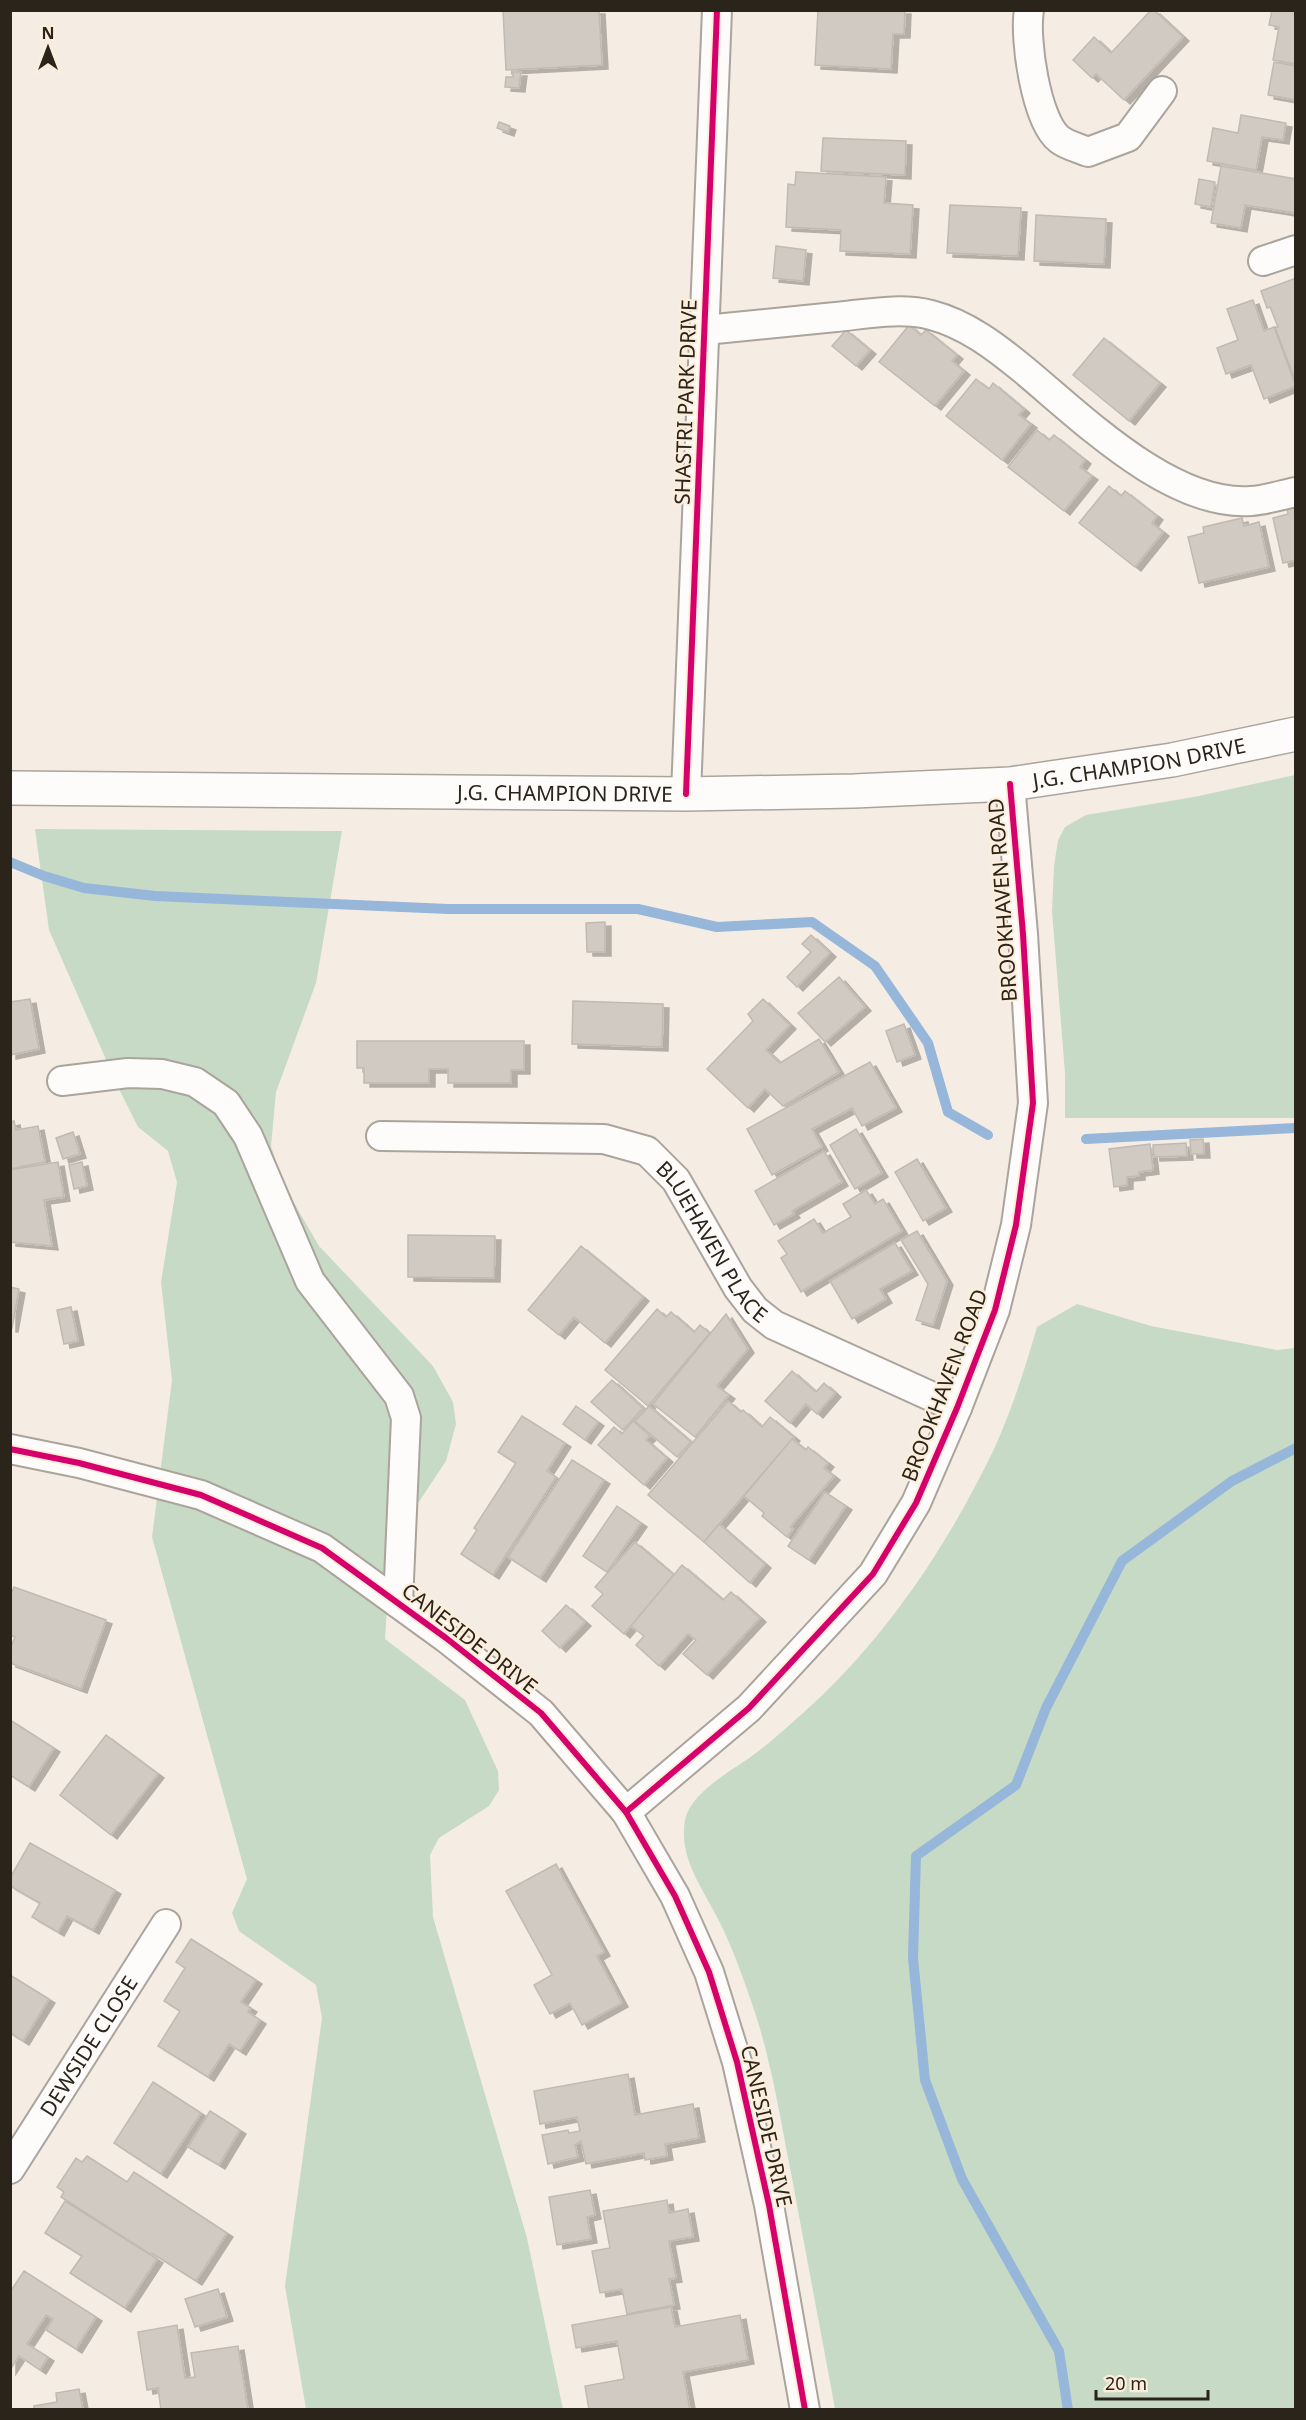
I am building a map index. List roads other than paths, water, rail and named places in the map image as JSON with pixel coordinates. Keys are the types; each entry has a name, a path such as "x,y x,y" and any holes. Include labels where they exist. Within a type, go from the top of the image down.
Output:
{"main road":[{"name":"J.G. CHAMPION DRIVE","path":"10,788 686,794 854,791 1010,784 1172,760 1296,734"}],"street":[{"name":"SHASTRI PARK DRIVE","path":"686,794 717,10"},
{"path":"1029,10 1033,81 1042,110 1058,138 1088,153 1128,137 1162,91"},
{"path":"1263,261 1296,250"},
{"path":"705,330 872,313 930,314 969,329 1014,362 1118,448 1170,481 1208,497 1250,501 1296,492"},
{"name":"BROOKHAVEN ROAD","path":"626,1812 749,1708 873,1574 916,1503 957,1408 995,1310 1016,1225 1033,1103 1023,934 1010,784"},
{"path":"62,1081 128,1073 162,1074 195,1082 226,1103 249,1136 310,1281 399,1396 406,1418 398,1603"},
{"name":"BLUEHAVEN PLACE","path":"381,1136 604,1139 647,1151 676,1180 738,1288 755,1310 774,1325 957,1408"},
{"name":"CANESIDE DRIVE","path":"10,1449 79,1463 201,1495 322,1548 446,1638 541,1713 626,1812 675,1896 704,1961 737,2062 769,2205 805,2409"},
{"name":"DEWSIDE CLOSE","path":"10,2169 166,1924"}],"waterway":[{"path":"10,862 44,876 84,888 155,896 448,909 638,909 717,927 812,922 875,966 928,1043 948,1112 988,1135"},
{"path":"1086,1139 1296,1128"},
{"path":"1068,2410 1059,2351 962,2179 925,2080 913,1958 916,1856 1016,1785 1046,1708 1122,1561 1232,1481 1296,1448"}]}
